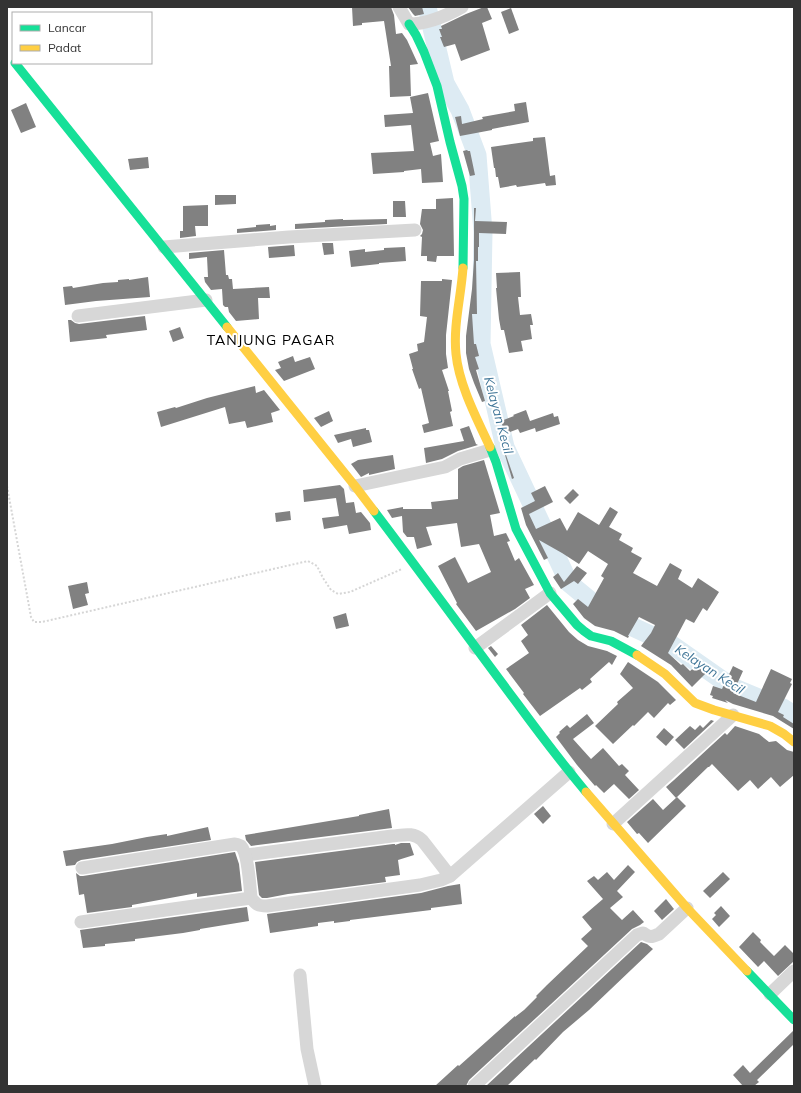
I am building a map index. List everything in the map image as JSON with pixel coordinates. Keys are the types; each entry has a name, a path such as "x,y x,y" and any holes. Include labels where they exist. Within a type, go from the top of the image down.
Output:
{"street":[{"path":"399,7 414,24 416,35 424,52 436,86 462,186 464,199 464,259 458,314 456,354 464,387 501,476 516,529 550,593 577,625 591,636 616,644 632,652 665,674 695,703 770,726 794,742"},
{"path":"414,24 449,14 462,7"},
{"path":"16,64 355,486 569,772 687,908 794,1020"},
{"path":"164,247 289,237 415,230"},
{"path":"78,316 206,300"},
{"path":"355,486 445,467 460,459 490,450"},
{"path":"475,648 550,593"},
{"path":"613,824 733,715"},
{"path":"82,868 235,844 242,847 246,855 251,898 255,904 259,906 420,886 450,876 569,772"},
{"path":"246,855 410,835 417,836 422,840 450,876"},
{"path":"81,922 251,898"},
{"path":"474,1086 637,935 642,933 648,936 654,936 659,934 687,908"},
{"path":"770,994 794,971"},
{"path":"300,975 307,1049 314,1086"}],"path":[{"path":"7,486 31,617 34,622 42,622 308,561 317,566 331,590 338,594 350,592 414,564"}],"building":[{"path":"352,7 391,7 394,15 396,34 402,33 407,40 418,64 410,65 411,96 390,97 389,66 391,66 384,21 362,23 362,25 353,26"},
{"path":"408,7 422,7 424,14 415,16"},
{"path":"487,7 492,19 482,23 490,50 461,61 455,44 444,47 439,29 442,29 441,26"},
{"path":"511,8 519,30 509,34 501,12"},
{"path":"428,93 439,141 430,143 433,156 441,154 443,182 422,183 421,169 404,172 373,174 371,153 414,151 411,125 385,127 384,115 413,113 410,97"},
{"path":"526,102 529,122 460,136 455,117 461,116 462,124 483,119 482,117 515,111 514,104"},
{"path":"26,103 36,127 21,133 11,110"},
{"path":"545,137 550,176 555,175 556,185 546,186 545,183 517,187 516,185 500,188 498,177 496,177 494,168 491,147 533,141 533,138"},
{"path":"463,151 470,151 475,175 470,176"},
{"path":"148,157 149,168 130,170 128,159"},
{"path":"215,195 236,195 236,204 215,205"},
{"path":"453,198 454,256 437,256 436,262 427,261 427,256 421,256 422,237 420,236 423,230 420,224 422,209 436,209 436,199"},
{"path":"393,201 405,201 406,217 393,217"},
{"path":"208,205 208,226 195,226 196,236 180,238 180,231 183,231 183,206"},
{"path":"474,208 476,208 475,221 507,222 506,234 479,233 478,261 476,261 477,314 472,314 474,344 476,344 479,356 475,357 479,369 476,370 485,401 482,402 469,369 466,353 466,336 474,260"},
{"path":"343,219 387,219 387,224 295,229 295,224"},
{"path":"270,224 270,226 276,225 276,230 237,233 237,229"},
{"path":"322,243 333,243 334,254 324,255"},
{"path":"294,245 295,256 269,258 268,247"},
{"path":"405,247 406,261 351,267 349,251 365,249 365,252 384,250 384,248"},
{"path":"224,250 226,275 228,275 229,279 232,279 233,289 269,287 270,298 258,298 259,319 236,321 229,312 228,307 223,305 222,289 211,290 205,282 204,277 208,277 207,257 189,259 189,253"},
{"path":"520,272 521,297 518,297 520,315 531,314 533,325 530,325 532,339 521,341 523,351 509,353 504,330 501,330 499,319 496,273"},
{"path":"148,277 150,297 65,305 63,287 72,286 73,288 118,282 118,280"},
{"path":"442,279 452,280 446,335 448,368 442,370 449,391 452,411 450,412 453,426 424,433 422,425 429,423 421,388 419,389 412,369 409,354 418,351 417,344 424,342 427,317 420,316 421,281 442,281"},
{"path":"145,316 147,330 106,335 107,338 70,342 68,320 79,324"},
{"path":"180,327 184,338 173,342 169,331"},
{"path":"293,356 295,362 310,357 315,369 284,381 275,370 281,368 278,362"},
{"path":"255,386 256,393 264,390 280,410 271,413 273,422 247,428 245,421 229,424 225,407 161,427 157,412"},
{"path":"526,410 530,421 553,413 554,417 558,416 560,424 536,432 535,428 520,433 518,429 505,434 501,421"},
{"path":"329,411 333,421 321,427 314,418"},
{"path":"469,426 476,444 478,445 458,451 442,459 426,463 424,448 464,441 460,429"},
{"path":"366,428 366,430 369,430 372,442 353,447 351,439 338,443 334,435"},
{"path":"393,455 395,469 369,475 369,473 361,477 351,464 358,460"},
{"path":"505,455 514,478 512,479"},
{"path":"484,460 500,513 490,515 494,536 506,533 510,541 507,542 515,561 519,558 534,585 525,589 530,598 515,609 476,631 456,604 457,603 438,566 455,557 468,583 491,572 479,544 461,547 457,523 426,527 432,545 417,549 414,537 407,537 403,532 402,516 392,518 387,510 403,507 403,509 432,509 431,502 458,499 458,469"},
{"path":"340,485 344,489 346,503 354,502 356,513 361,512 370,523 371,530 349,534 347,525 324,529 322,518 339,516 336,498 304,502 303,490"},
{"path":"545,486 553,502 529,514 536,529 560,518 567,531 578,512 599,525 610,507 618,512 609,527 622,534 619,540 633,548 631,552 642,558 633,573 657,586 670,563 682,570 678,579 692,588 698,578 719,592 707,611 703,608 694,623 686,619 668,653 690,671 697,665 706,673 692,687 671,665 641,646 655,625 639,617 628,638 614,631 595,626 584,618 573,604 578,599 588,607 604,578 601,576 608,564 588,551 579,564 539,540 548,558 544,560 526,525 521,508 535,501 531,493"},
{"path":"573,489 579,495 570,504 564,498"},
{"path":"290,511 291,520 276,522 275,513"},
{"path":"577,566 587,573 578,584 574,581 561,589 553,577 558,573 564,582"},
{"path":"87,582 89,593 85,594 88,605 73,609 68,586"},
{"path":"547,605 569,632 578,640 588,646 607,651 617,656 612,665 609,662 590,679 592,682 582,690 580,688 540,716 506,669 529,653 521,641 528,635 521,625"},
{"path":"346,613 349,626 336,629 333,617"},
{"path":"491,646 498,654 495,657 488,648"},
{"path":"628,662 658,682 676,700 670,705 668,703 654,718 648,712 613,744 595,726 618,704 617,702 633,688 620,674"},
{"path":"733,666 743,671 733,693 756,702 771,669 792,679 790,683 792,684 778,712 794,724 794,729 773,716 733,704 725,700 728,703 712,698 713,696 710,695 713,686 722,689"},
{"path":"587,714 594,723 573,739 591,759 603,748 619,766 622,764 629,771 625,775 639,790 629,799 614,784 604,793 596,785 595,786 556,737 567,725 570,728"},
{"path":"711,720 714,721 684,749 675,740 690,726 695,730 700,725 703,728"},
{"path":"735,726 759,734 769,742 776,741 787,750 794,752 794,775 780,787 771,777 758,789 750,780 738,791 712,764 676,798 666,787 725,733 727,735"},
{"path":"664,728 674,737 666,746 656,737"},
{"path":"677,797 686,806 648,843 639,833 637,834 627,822 653,799 663,810"},
{"path":"543,806 551,816 543,824 534,814"},
{"path":"389,809 392,828 251,846 246,840 245,835 359,816"},
{"path":"208,827 211,840 81,860 75,865 66,866 63,851 167,834 167,836"},
{"path":"410,843 414,855 398,860 400,875 385,877 386,882 267,898 262,898 259,895 255,862 393,844 395,845"},
{"path":"235,852 239,864 242,891 197,897 197,893 132,905 132,907 87,913 84,894 79,895 76,873 83,876"},
{"path":"628,865 635,872 617,891 623,897 610,908 622,920 633,910 644,922 632,929 469,1080 466,1086 435,1086 515,1016 524,1010 547,985 588,946 581,939 592,929 582,917 603,899 587,881 594,876 598,880 607,872 614,880"},
{"path":"723,872 730,879 710,898 703,891"},
{"path":"460,884 462,904 431,908 431,910 350,921 318,923 318,926 270,933 267,914 421,893"},
{"path":"666,899 674,909 662,920 654,911"},
{"path":"721,906 730,916 719,927 712,919 716,915 714,913"},
{"path":"247,907 249,921 183,933 135,939 135,941 105,944 105,946 83,948 80,930"},
{"path":"753,932 761,940 760,942 774,956 785,945 794,954 794,961 778,976 764,961 758,967 739,947"},
{"path":"641,942 647,944 653,949 589,1010 563,1032 536,1060 535,1059 507,1086 486,1086"},
{"path":"794,1030 794,1044 757,1080 759,1082 754,1086 743,1086 733,1075 743,1065 750,1073"}],"waterway":[{"name":"Kelayan Kecil","path":"427,7 445,83 460,110 477,155 483,232 481,344 505,447 569,583 609,616 672,645 732,687 783,708 794,715"}],"traffic: fast":[{"path":"409,24 424,52 437,86 462,186 464,199 463,268"},
{"path":"16,64 227,327"},
{"path":"490,447 516,529 550,593 577,625 591,636 611,641 637,655"},
{"path":"374,511 559,759 586,792"},
{"path":"747,971 794,1020"}],"traffic: slow":[{"path":"463,268 456,322 456,354 465,390 490,447"},
{"path":"227,327 374,511"},
{"path":"637,655 665,674 695,703 770,726 794,742"},
{"path":"586,792 687,908 747,971"}],"district":[{"name":"TANJUNG PAGAR","path":"271,340"}]}
